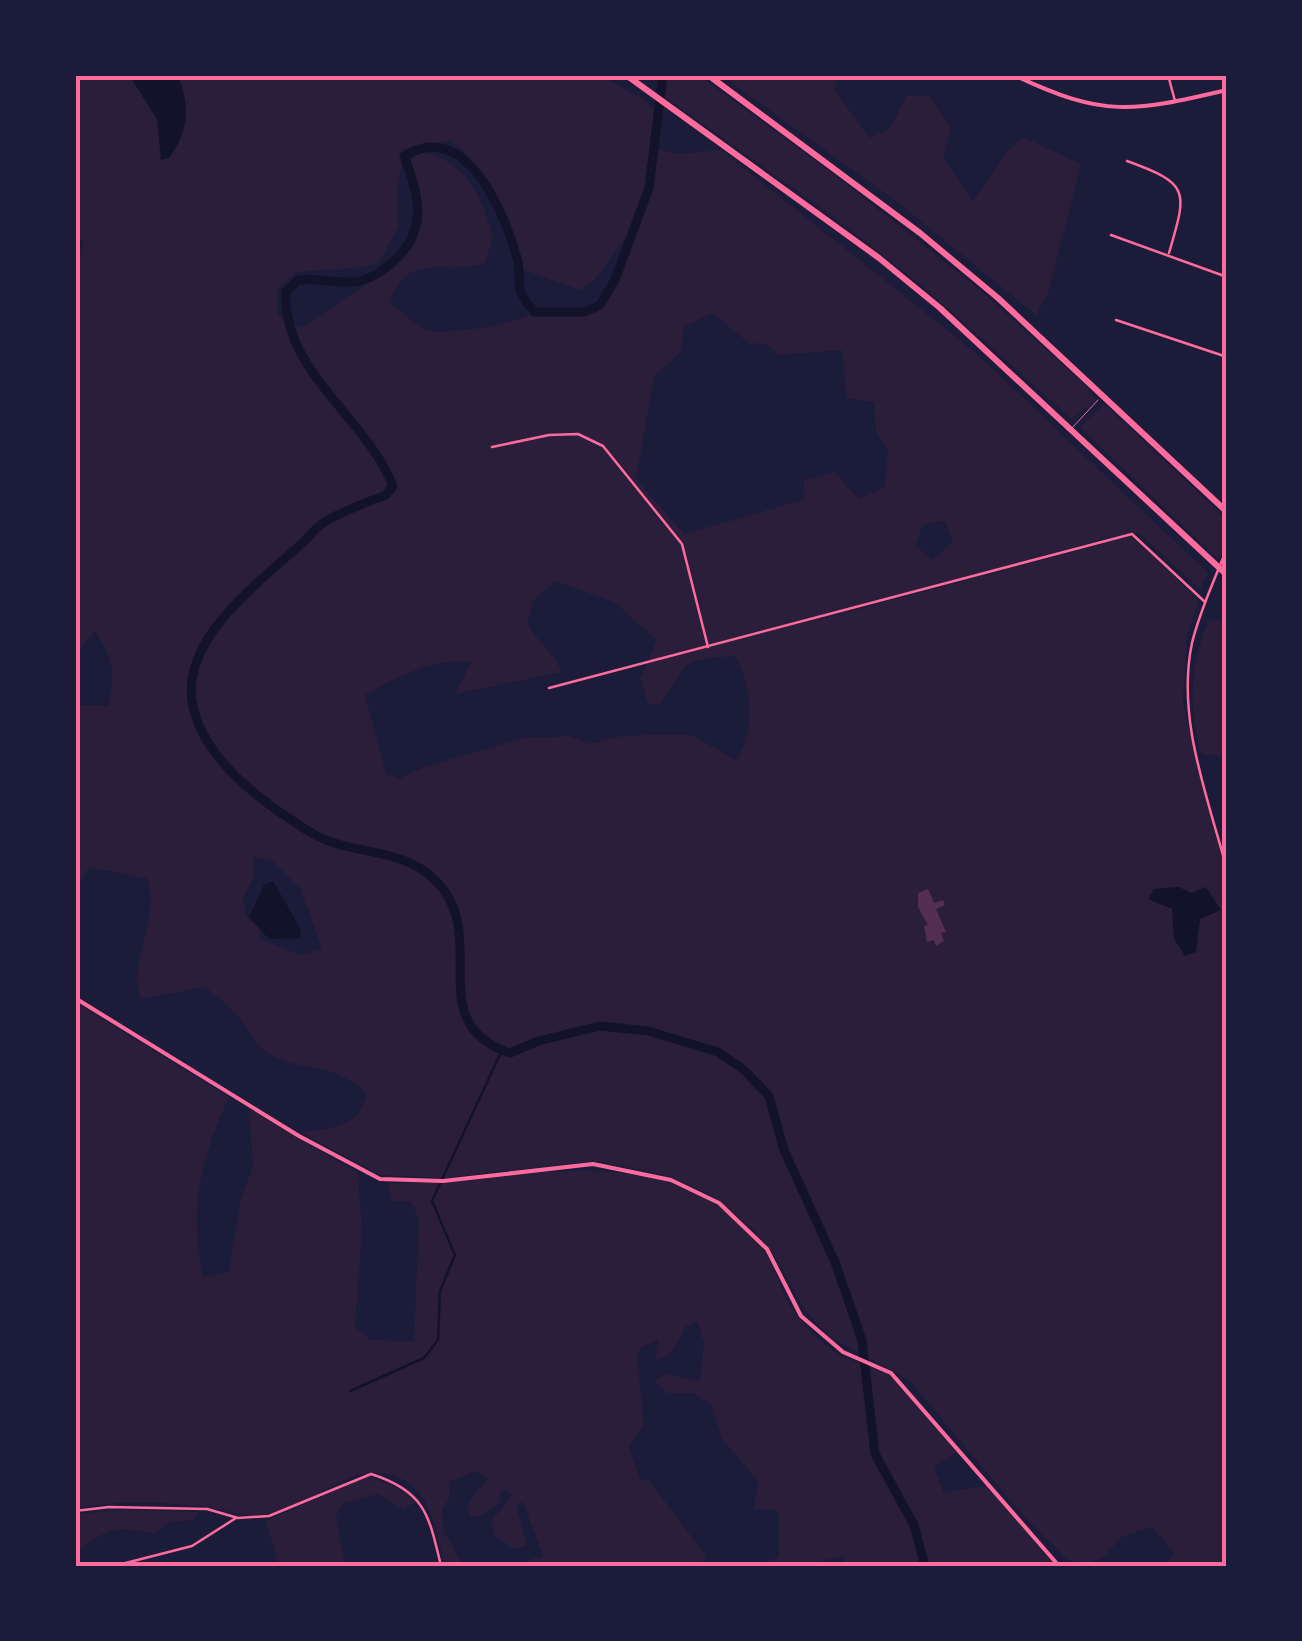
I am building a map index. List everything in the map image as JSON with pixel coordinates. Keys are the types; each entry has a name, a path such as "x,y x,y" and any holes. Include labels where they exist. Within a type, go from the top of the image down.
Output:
{"highway":[{"path":"626,75 878,258 1072,428 1227,575"},
{"path":"708,75 920,233 1104,394 1227,512"}],"street":[{"path":"1014,75 1104,109 1176,102 1227,90"},
{"path":"1168,75 1176,102"},
{"path":"1127,161 1170,177 1181,190 1182,207 1168,253"},
{"path":"1111,235 1227,277"},
{"path":"1116,320 1227,357"},
{"path":"492,447 548,435 578,434 603,446 682,544 708,649"},
{"path":"548,688 708,649 1132,534 1206,602"},
{"path":"1227,548 1193,642 1187,707 1227,870"},
{"path":"75,998 347,1164 380,1178 442,1181 593,1164 697,1191 751,1230 767,1249 801,1316 854,1356 892,1373 1059,1566"},
{"path":"75,1512 109,1506 207,1508 237,1518 269,1516 370,1474 420,1500 434,1532 441,1566"},
{"path":"114,1566 192,1546 237,1518"}],"lane":[{"path":"1072,428 1104,394"}],"shaded area":[{"path":"75,75 598,75 640,97 658,113 656,149 678,154 721,150 976,353 1208,573 1200,589 1139,533 1118,535 799,625 1132,536 1199,600 1187,634 1183,703 1227,880 1227,1553 1218,1566 1161,1566 1175,1554 1152,1527 1123,1536 1102,1558 1083,1564 1068,1560 1021,1513 909,1380 830,1337 805,1311 776,1258 753,1229 711,1195 669,1176 596,1161 443,1178 380,1175 301,1132 342,1124 358,1114 367,1094 353,1082 266,1052 236,1014 205,987 141,999 138,971 150,913 148,879 89,867 75,888 75,705 108,706 112,676 109,658 95,631 75,654 75,258 80,256 84,242 75,232","holes":["450,140 486,181 509,233 519,268 580,290 595,279 630,234 609,292 593,308 534,312 485,327 431,331 415,323 390,303 397,286 417,270 485,263 493,238 484,208 469,182 448,162 418,152 410,162 419,188 420,228 404,257 299,328 278,315 277,291 296,272 365,267 380,261 398,227 397,188 404,157","712,313 749,343 766,344 779,355 842,350 847,398 874,402 876,431 888,451 884,488 859,499 834,472 804,480 803,500 684,534 636,479 654,377 681,351 684,327","945,521 953,542 933,560 915,545 923,525","555,581 614,602 657,640 640,679 649,705 661,703 688,665 735,656 745,679 749,708 747,737 736,760 694,736 622,736 589,744 570,736 523,738 424,767 398,779 386,773 365,695 416,670 457,661 472,661 455,694 562,672 527,621 534,600","253,857 271,860 300,888 322,949 301,955 261,940 259,926 246,917 243,896 254,879"]},
{"path":"129,75 178,75 186,118 169,158 161,160 157,119"},
{"path":"668,75 698,75 836,176 978,288 1085,385 1096,400 1072,419 926,289 835,218 664,96"},
{"path":"721,75 837,75 835,90 869,138 890,129 906,96 930,96 951,128 943,157 973,201 1006,152 1023,137 1081,164 1048,294 1036,315 897,202"},
{"path":"1104,404 1227,520 1227,537 1219,560 1080,427"},
{"path":"1209,620 1227,621 1227,756 1202,755 1194,720 1194,670"},
{"path":"273,881 300,928 301,938 269,939 249,917 264,885"},
{"path":"1179,887 1191,893 1206,887 1221,910 1200,919 1196,952 1185,956 1174,939 1172,909 1148,899 1154,889"},
{"path":"75,1002 229,1097 211,1141 200,1185 197,1229 203,1277 229,1272 241,1198 253,1167 249,1109 358,1173 362,1231 355,1327 370,1340 414,1341 419,1219 411,1202 392,1201 387,1183 584,1171 632,1174 678,1186 721,1208 759,1244 796,1315 817,1337 844,1357 886,1373 914,1399 957,1452 934,1467 944,1493 988,1485 1055,1566 843,1566 843,1556 799,1566 754,1566 779,1557 779,1515 773,1509 754,1509 758,1481 722,1439 711,1404 692,1393 667,1393 655,1381 665,1373 700,1382 704,1342 697,1321 685,1327 666,1356 655,1360 659,1339 641,1348 637,1357 644,1424 629,1446 640,1479 649,1480 706,1556 700,1566 507,1566 543,1556 523,1502 516,1505 527,1546 515,1549 495,1536 491,1522 512,1494 506,1490 500,1492 500,1502 484,1514 471,1517 467,1510 472,1497 488,1479 476,1471 449,1482 449,1499 442,1509 444,1532 464,1566 444,1566 432,1517 420,1494 402,1479 384,1473 350,1478 301,1503 266,1514 152,1503 75,1508"},
{"path":"368,1476 398,1488 416,1502 404,1509 378,1494 344,1503 336,1516 345,1566 279,1566 266,1521"},
{"path":"121,1510 198,1512 193,1520 170,1522 155,1534 112,1531 75,1554 75,1514"}],"building":[{"path":"928,889 934,903 943,900 945,905 936,909 946,932 941,933 944,941 936,946 934,940 927,942 924,926 928,925 918,907 918,893"}],"waterway":[{"path":"663,75 649,188 615,280 600,305 585,312 534,312 521,293 518,262 504,221 480,177 465,160 447,150 426,147 404,156 418,212 412,238 393,262 364,280 298,280 286,292 288,320 297,346 380,461 393,486 386,495 320,525 244,595 210,636 198,659 192,682 193,707 210,746 224,764 275,809 326,840 406,861 435,880 451,903 458,927 462,1000 468,1021 483,1039 510,1053 538,1041 600,1026 648,1031 718,1052 744,1070 769,1096 784,1150 835,1262 862,1340 875,1454 914,1525 925,1566"},
{"path":"350,1391 424,1358 438,1340 440,1291 455,1255 432,1201 502,1050"}]}
